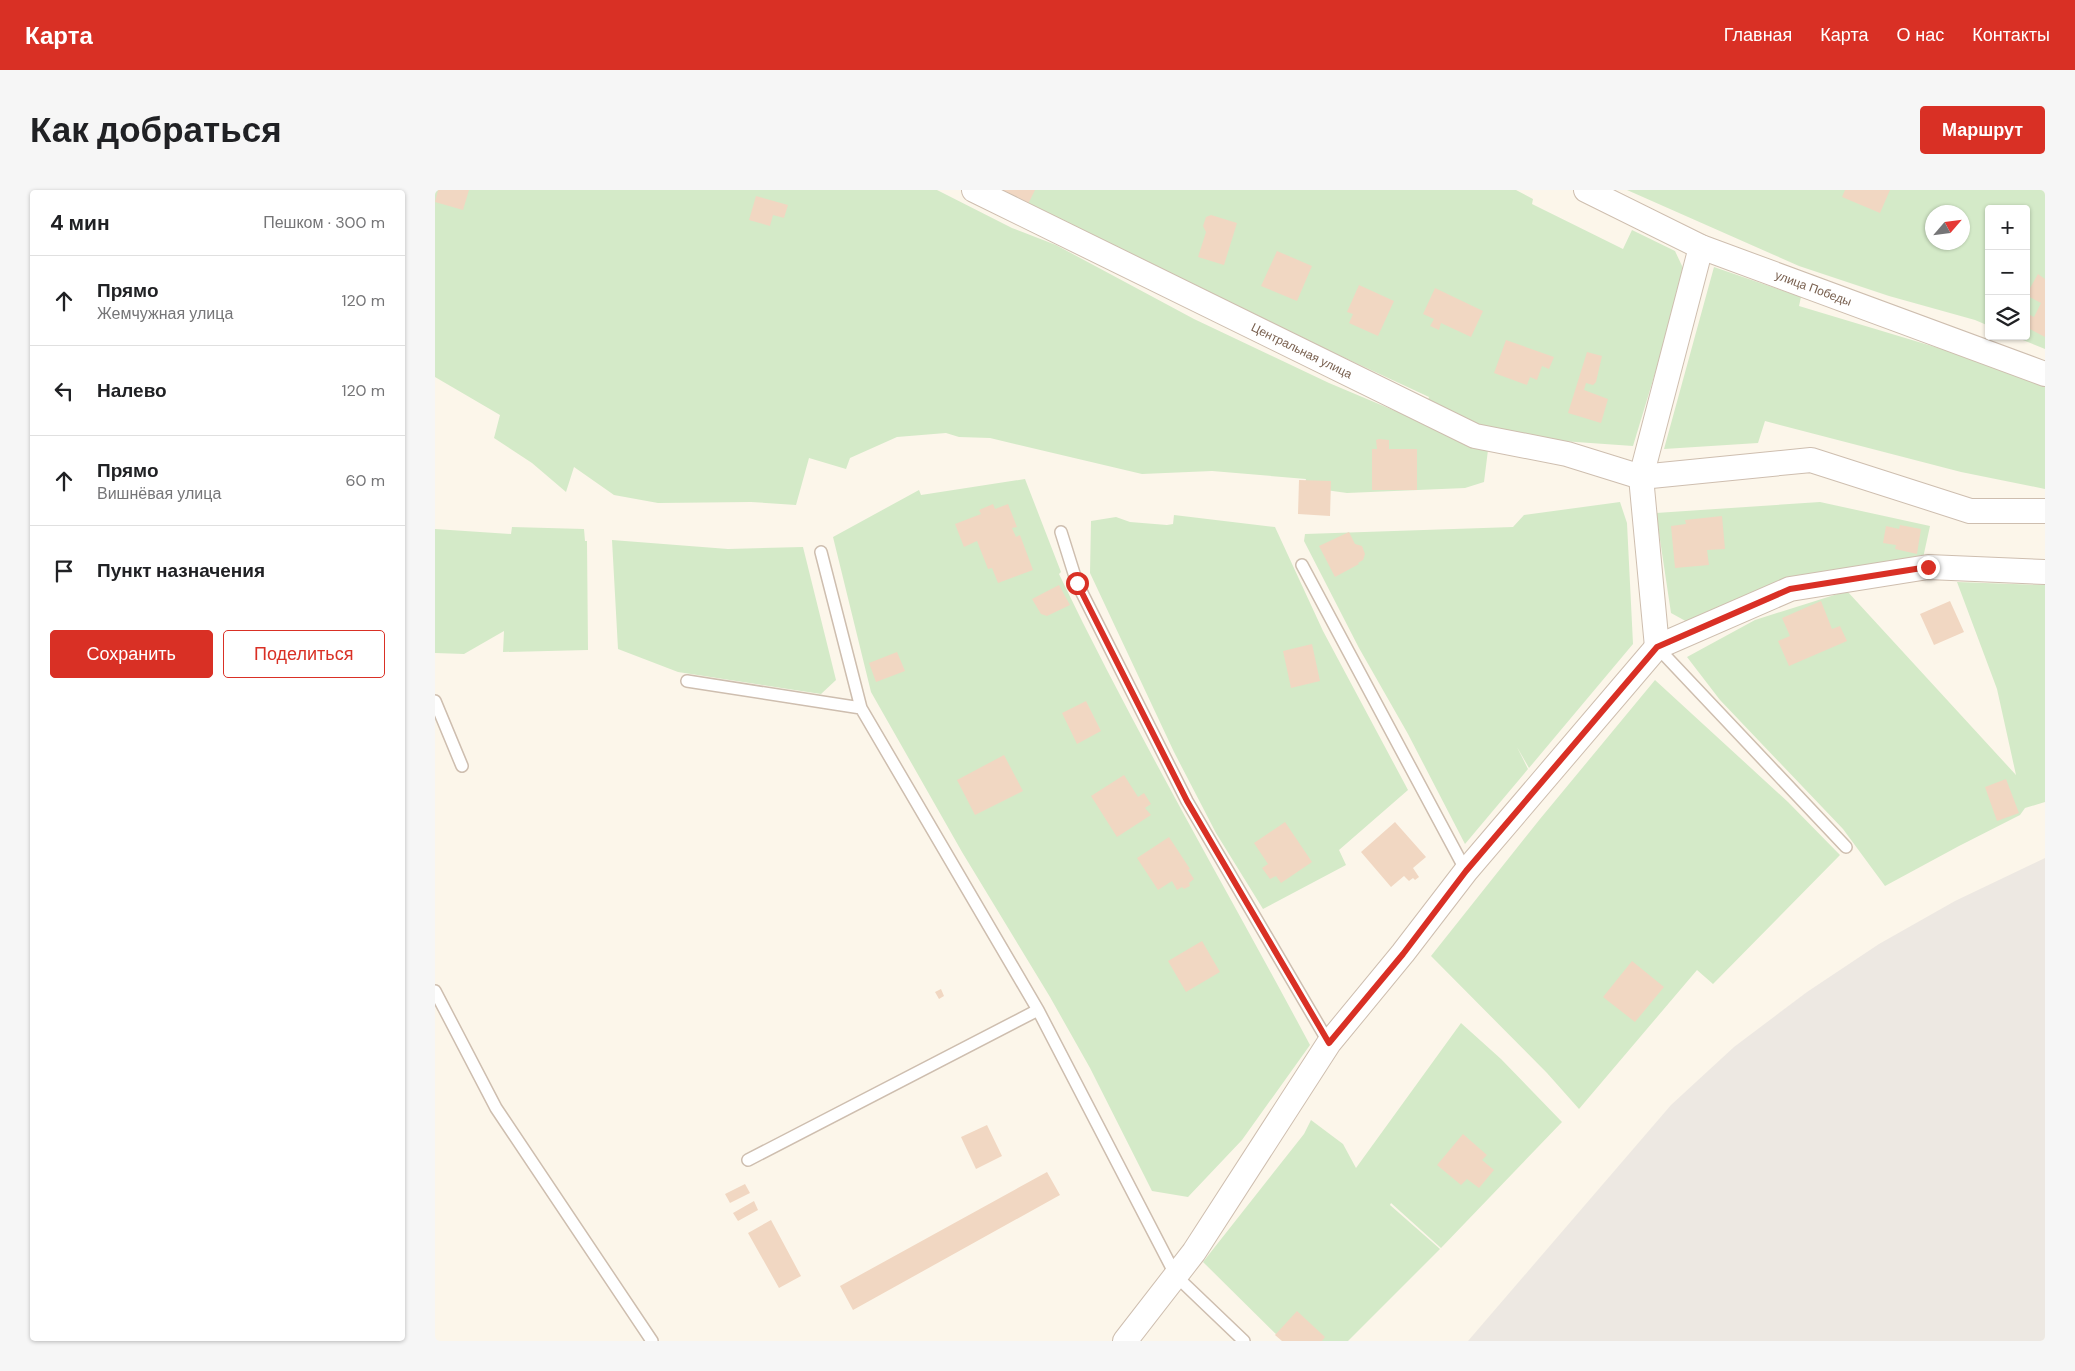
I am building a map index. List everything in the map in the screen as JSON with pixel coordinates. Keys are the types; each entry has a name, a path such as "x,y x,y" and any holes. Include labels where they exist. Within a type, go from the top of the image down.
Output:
{"street":[{"name":"Центральная улица","path":"974,190 1475,436 1567,454 1641,477"},
{"name":"улица Победы","path":"1586,190 1701,247 2045,374"},
{"path":"1657,647 1641,477 1701,247"},
{"path":"1641,477 1811,460 1970,511 2045,511"},
{"path":"1125,1341 1194,1252 1329,1043 1403,954 1466,871 1657,647 1790,589 1928,567 2045,572"}],"lane":[{"path":"1061,532 1077,583 1187,801 1329,1043"},
{"path":"821,552 861,708 1038,1010 1176,1276 1244,1341"},
{"path":"1303,565 1466,871"},
{"path":"1657,647 1845,847"},
{"path":"687,681 861,708"},
{"path":"435,700 462,766"},
{"path":"435,991 496,1108 652,1341"},
{"path":"748,1160 1038,1010"}],"shaded area":[{"path":"2045,858 2045,1341 1468,1341 1671,1105 1734,1047 1807,992 1879,944 1955,901"}],"green space":[{"path":"435,190 937,190 1012,228 1056,245 1194,319 1329,383 1488,450 1484,482 1465,488 1347,493 1304,487 1306,479 1212,471 1142,474 990,438 959,437 946,433 897,437 850,458 846,469 809,458 796,505 751,502 658,503 614,495 574,467 566,492 532,463 494,438 500,415 435,377"},
{"path":"1003,190 1516,190 1533,199 1532,204 1623,249 1632,230 1675,251 1683,268 1682,284 1633,446 1562,441 1480,429 1428,401 1429,397 1302,338"},
{"path":"1627,190 2045,190 2045,349 2023,340 2030,340 2030,205 1985,205 1985,324 1889,296 1799,266"},
{"path":"1714,267 1801,297 1799,306 2045,380 2045,489 1961,472 1765,421 1758,443 1664,449"},
{"path":"1025,479 1061,572 1059,574 1088,634 1150,752 1310,1045 1242,1140 1188,1197 1152,1191 1090,1068 1050,997 962,852 871,692 833,537 919,490 921,495"},
{"path":"1620,502 1627,523 1633,644 1529,768 1517,747 1528,769 1465,844 1408,734 1359,648 1304,541 1305,534 1513,527 1524,515"},
{"path":"1820,502 1930,526 1923,558 1904,559 1786,579 1691,624 1671,613 1656,513"},
{"path":"1174,515 1275,527 1323,631 1408,790 1339,850 1346,865 1263,909 1216,833 1174,752 1090,573 1091,521 1116,517 1130,522 1167,525 1173,524"},
{"path":"512,527 584,529 585,541 587,541 588,650 503,652 504,631 464,654 435,653 435,529 511,534"},
{"path":"612,540 728,549 803,547 836,680 821,694 678,672 618,649"},
{"path":"1957,582 2045,585 2045,802 2025,808 2020,815 1885,886 1843,829 1720,700 1687,657 1755,620 1847,591 2016,775 1997,689"},
{"path":"1655,680 1788,802 1840,855 1713,984 1697,970 1579,1109 1547,1073 1431,956 1540,819"},
{"path":"1461,1023 1501,1059 1562,1122 1441,1248 1391,1203 1390,1205 1440,1249 1348,1341 1283,1341 1203,1262 1304,1134 1311,1120 1343,1144 1356,1168"}],"building":[{"path":"438,190 469,190 463,210 435,202"},
{"path":"1001,190 1035,190 1028,204"},
{"path":"1845,190 1890,190 1880,213 1842,197"},
{"path":"756,196 788,205 784,218 773,215 770,226 749,220"},
{"path":"1211,215 1237,223 1224,265 1198,257 1206,232 1203,226 1206,217"},
{"path":"1277,251 1312,266 1297,301 1261,286"},
{"path":"2038,274 2045,279 2045,337 2030,329 2030,315 2034,317 2041,303 2030,297 2030,288"},
{"path":"1359,285 1394,301 1378,336 1349,323 1353,314 1347,312"},
{"path":"1435,288 1483,311 1471,337 1441,323 1439,330 1430,326 1434,319 1423,314"},
{"path":"1506,340 1554,357 1549,369 1542,366 1537,380 1530,377 1527,385 1494,373"},
{"path":"1587,352 1602,356 1596,382 1593,385 1586,383 1584,390 1608,399 1601,423 1568,413"},
{"path":"1376,440 1389,440 1389,449 1417,449 1417,490 1372,490 1372,449 1377,449"},
{"path":"1299,480 1331,481 1330,516 1298,514"},
{"path":"993,504 995,509 1008,504 1017,527 1012,528 1016,537 1020,535 1033,570 998,583 992,568 988,569 977,541 964,547 955,524 981,514 979,510"},
{"path":"1722,516 1725,549 1707,550 1709,565 1675,568 1671,526 1686,524 1685,520"},
{"path":"1900,525 1921,529 1917,554 1895,549 1896,545 1883,543 1886,526 1899,529"},
{"path":"1349,532 1355,544 1362,546 1365,554 1359,564 1335,577 1319,546"},
{"path":"1059,585 1070,605 1047,616 1041,614 1032,599"},
{"path":"1821,601 1832,629 1840,626 1847,641 1789,666 1778,641 1790,636 1782,618"},
{"path":"1950,601 1964,632 1934,645 1920,614"},
{"path":"1312,644 1320,681 1291,688 1283,651"},
{"path":"897,652 905,671 876,682 869,663"},
{"path":"1086,701 1101,731 1077,744 1062,713"},
{"path":"1004,755 1023,791 975,815 957,780"},
{"path":"1124,775 1138,797 1144,793 1151,804 1145,808 1151,815 1117,837 1091,796"},
{"path":"2006,779 2019,813 1997,821 1985,787"},
{"path":"1285,822 1312,862 1281,883 1276,876 1270,879 1262,868 1268,864 1254,843"},
{"path":"1395,822 1426,857 1413,868 1419,877 1409,881 1404,876 1391,887 1361,852"},
{"path":"1169,837 1190,869 1188,870 1194,879 1189,883 1190,886 1184,889 1182,887 1177,890 1172,881 1158,890 1137,858"},
{"path":"1202,941 1220,972 1186,992 1168,961"},
{"path":"1632,961 1664,987 1635,1022 1603,997"},
{"path":"941,989 944,996 939,999 935,992"},
{"path":"987,1125 1002,1156 976,1169 961,1137"},
{"path":"1463,1134 1487,1155 1482,1160 1494,1170 1479,1188 1467,1179 1461,1185 1437,1165"},
{"path":"1047,1172 1060,1195 853,1310 840,1286"},
{"path":"745,1184 750,1193 730,1203 725,1194"},
{"path":"754,1201 758,1210 738,1221 733,1213"},
{"path":"771,1220 801,1276 779,1288 748,1233"},
{"path":"1297,1311 1325,1337 1322,1341 1282,1341 1275,1335"}],"route":[{"path":"1077,583 1187,801 1329,1043 1403,954 1466,871 1657,647 1790,589 1928,567"}]}
